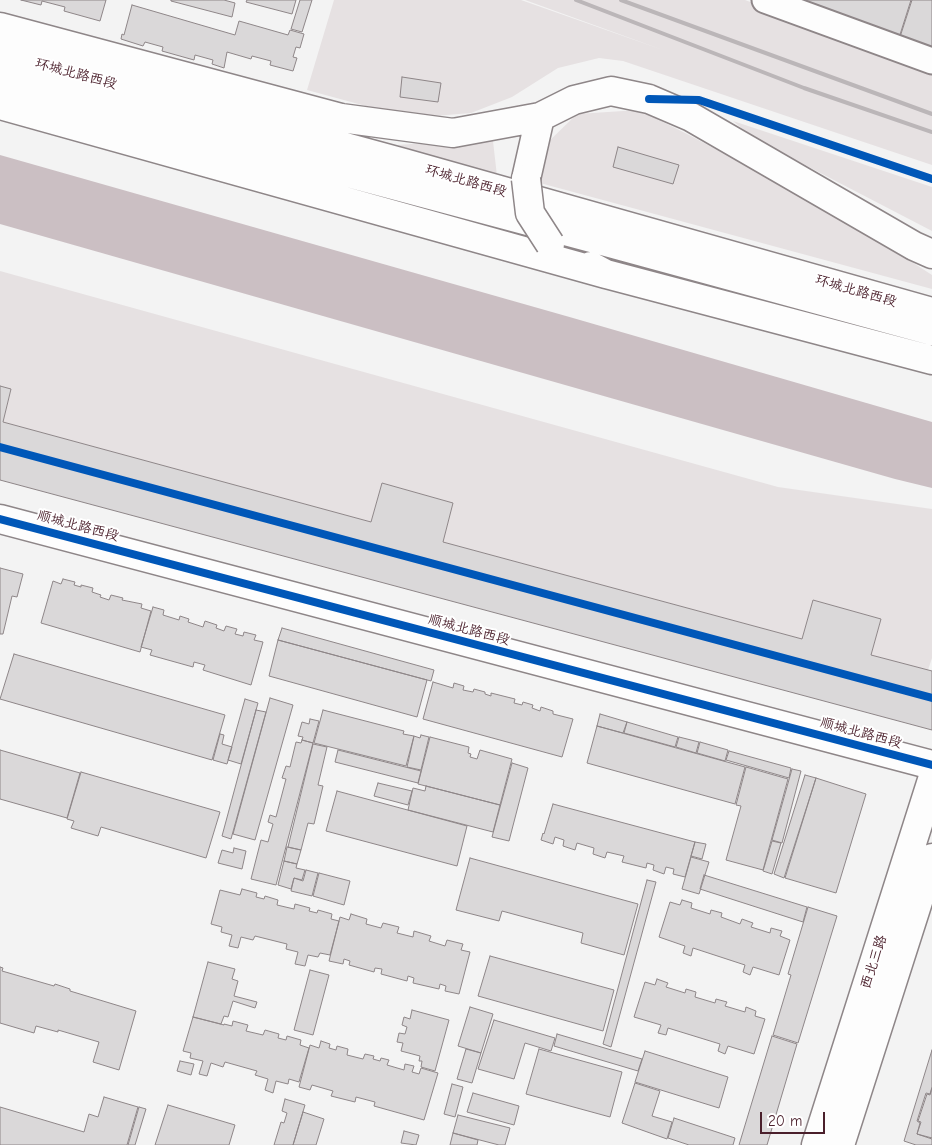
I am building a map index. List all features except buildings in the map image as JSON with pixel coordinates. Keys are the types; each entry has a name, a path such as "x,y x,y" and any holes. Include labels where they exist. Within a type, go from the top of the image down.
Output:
{"main road":[{"path":"0,27 341,118 453,133 540,117 574,100 611,91 649,99 691,116 914,246 932,254"},
{"name":"环城北路西段","path":"0,53 404,163 932,312"},
{"name":"环城北路西段","path":"0,80 932,332"},
{"path":"0,105 606,274 932,360"},
{"path":"540,117 526,179 530,213 550,244 606,274"},
{"name":"顺城北路西段","path":"0,519 932,765"},
{"name":"西北三路","path":"816,1145 932,780"},
{"name":"西北三路","path":"840,1145 932,858"}],"street":[{"path":"765,0 932,61"}],"shaded area":[{"path":"334,0 521,0 663,50 525,0 745,0 932,69 932,165 623,61 599,58 558,68 512,97 471,113 410,118 307,90"},
{"path":"639,110 761,173 898,253 932,275 932,289 540,183 545,145 577,114"},
{"path":"733,121 932,187 932,231 753,138"},
{"path":"471,140 493,141 497,176 397,145"},
{"path":"0,155 932,422 932,488 0,224"},
{"path":"0,271 778,487 932,509 932,658 928,670 871,655 881,619 813,600 802,639 443,542 453,503 382,483 371,522 3,422 11,390 0,386"}],"railway":[{"path":"576,0 804,88 932,132"},
{"path":"621,0 932,114"}],"cycle path":[{"path":"649,99 699,100 932,179"},
{"path":"0,447 932,698"},
{"path":"0,519 932,765"}]}
